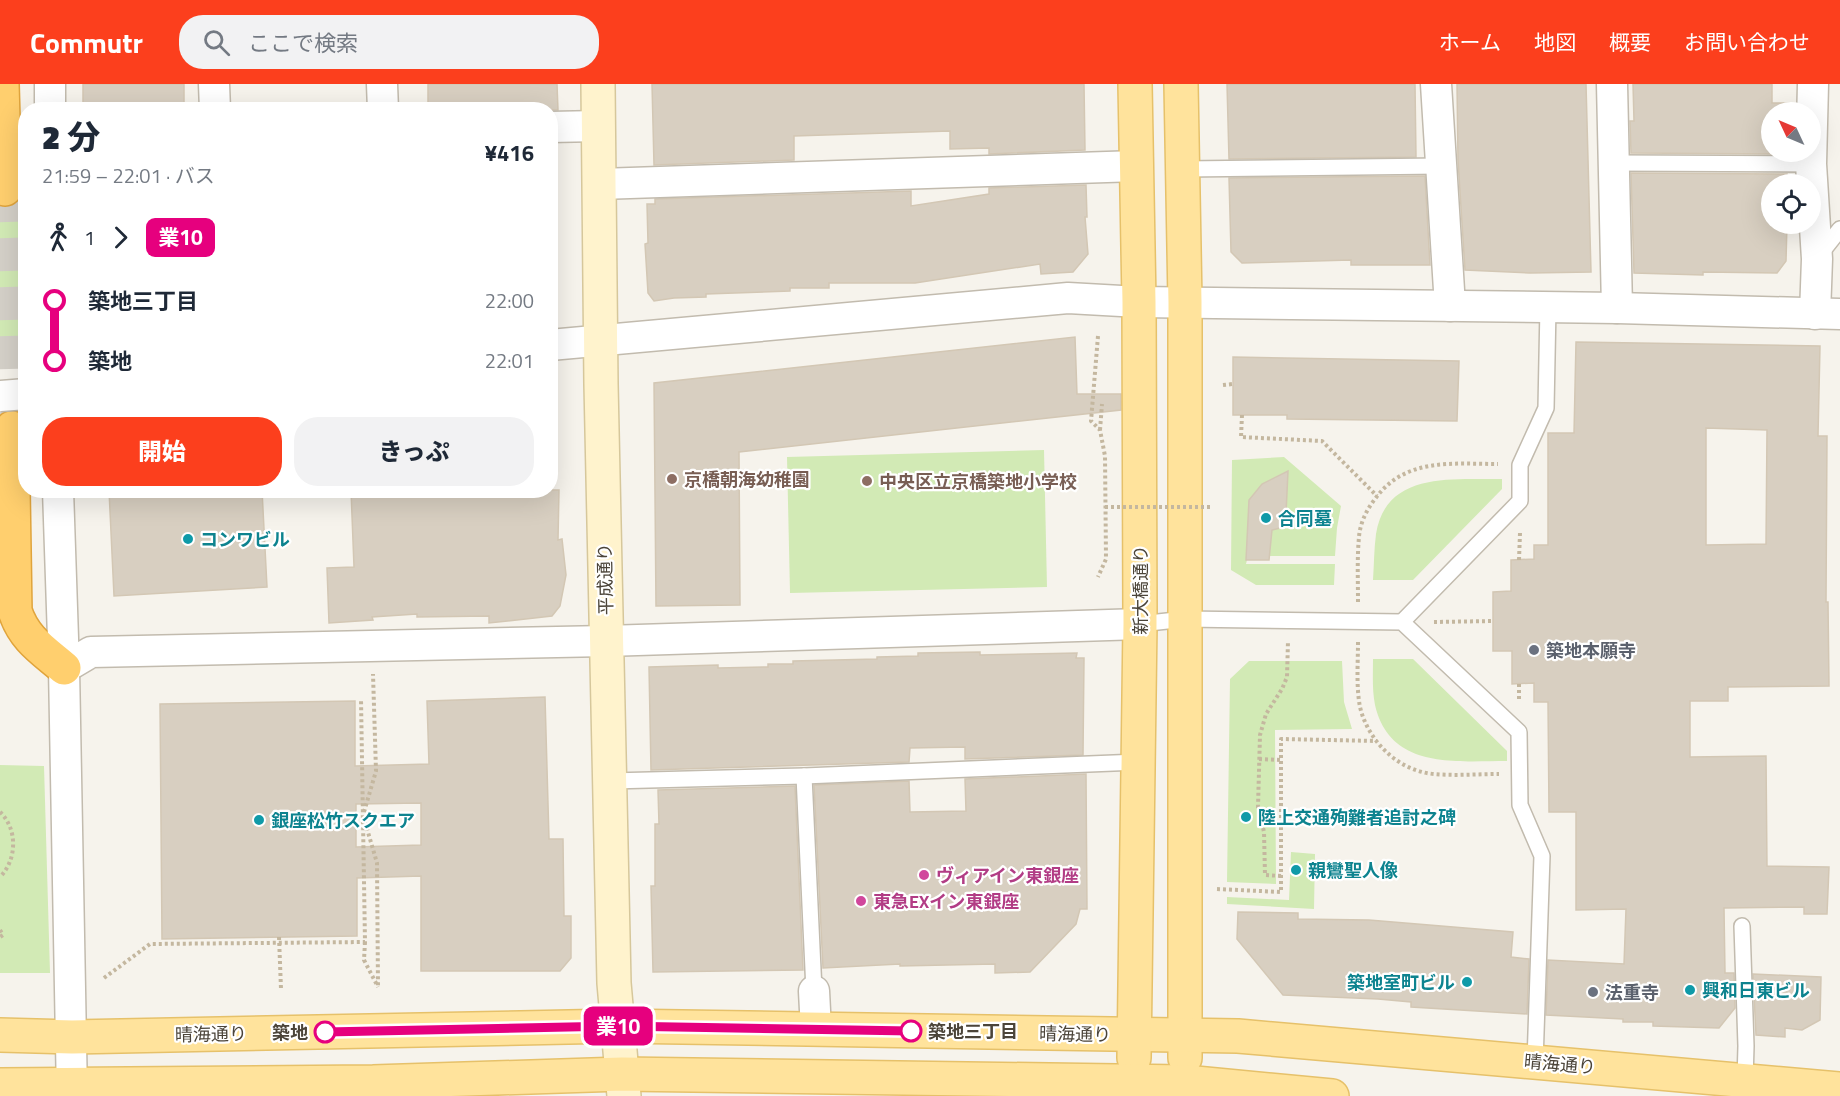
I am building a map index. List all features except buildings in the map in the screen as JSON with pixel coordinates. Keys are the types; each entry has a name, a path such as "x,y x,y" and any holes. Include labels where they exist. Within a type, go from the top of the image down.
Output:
{"highway":[{"path":"2,84 5,189"},
{"path":"12,428 15,611 21,628 64,668"}],"main road":[{"name":"新大橋通り","path":"1134,1089 1140,624 1139,302 1135,84"},
{"path":"1181,84 1185,302 1185,1089"},
{"name":"晴海通り","path":"0,1035 64,1037 617,1026 1259,1037 1840,1089"},
{"path":"0,1085 66,1089 373,1089 623,1085 1185,1089 1332,1096"}],"street":[{"path":"50,84 50,102"},
{"path":"214,84 215,102"},
{"path":"382,84 383,102"},
{"name":"平成通り","path":"598,84 606,641 614,983 623,1085"},
{"path":"1436,84 1450,306"},
{"path":"1612,84 1617,308"},
{"path":"558,344 1068,298 1139,302 1617,308 1828,314 1817,259 1811,164 1813,84"},
{"path":"558,127 599,126"},
{"path":"600,184 1137,166"},
{"path":"0,396 18,395"},
{"path":"58,498 64,668 66,1089"},
{"path":"64,668 91,652 606,641 1140,624"},
{"path":"814,992 816,1030"}],"lane":[{"path":"1614,163 1811,164"},
{"path":"1183,169 1441,166"},
{"path":"1817,259 1840,229"},
{"path":"1402,622 1520,501 1520,465 1546,408 1548,307"},
{"path":"1140,624 1185,619 1402,622 1519,732 1520,805 1542,856 1534,1062"},
{"path":"611,781 804,776 1138,762"},
{"path":"804,776 814,992"},
{"path":"1742,926 1745,1080"}],"path":[{"path":"1098,336 1091,421 1100,430"},
{"path":"1223,385 1233,384"},
{"path":"1098,577 1106,559 1105,456 1100,430 1102,405"},
{"path":"1242,415 1241,436 1322,441 1377,496"},
{"path":"1105,507 1213,507"},
{"path":"1281,876 1265,875 1264,832 1258,807 1259,759 1260,735 1264,719 1285,683 1288,671 1289,621"},
{"path":"1454,621 1493,621"},
{"path":"362,699 364,960 378,987 377,862 363,816 376,771 373,665"},
{"path":"1217,889 1281,892 1281,739 1377,741"},
{"path":"1259,759 1281,760"},
{"path":"0,812 11,828 14,843 11,858 5,872 0,877"},
{"path":"0,930 3,935 0,937"},
{"path":"279,937 281,989"},
{"path":"104,978 150,944 364,942"}],"green space":[{"path":"18,189 18,360 0,361 0,190"},
{"path":"1044,450 1047,587 790,593 787,457"},
{"path":"1284,457 1341,506 1335,556 1270,556 1269,560 1247,560 1246,564 1335,564 1334,585 1256,585 1231,570 1232,460"},
{"path":"1502,479 1502,489 1413,580 1373,580 1376,534 1382,513 1393,499 1408,489 1425,483 1444,480"},
{"path":"1373,659 1413,659 1507,751 1507,761 1447,760 1428,757 1410,751 1395,741 1383,726 1375,705"},
{"path":"1249,661 1342,661 1344,702 1352,729 1275,730 1276,884 1227,882 1230,679"},
{"path":"0,765 44,766 50,973 0,973"},
{"path":"1291,852 1315,854 1314,909 1227,904 1227,897 1289,900"}],"tunnel":[{"path":"5,189 12,428"}],"bus line":[{"name":"業10","path":"325,1032 617,1026 911,1031"}],"place":[{"name":"京橋朝海幼稚園","path":"672,479"},
{"name":"中央区立京橋築地小学校","path":"867,481"},
{"name":"合同墓","path":"1266,518"},
{"name":"コンワビル","path":"188,539"},
{"name":"築地本願寺","path":"1534,650"},
{"name":"陸上交通殉難者追討之碑","path":"1246,817"},
{"name":"銀座松竹スクエア","path":"259,820"},
{"name":"親鸞聖人像","path":"1296,870"},
{"name":"ヴィアイン東銀座","path":"924,875"},
{"name":"東急EXイン東銀座","path":"861,901"},
{"name":"築地室町ビル","path":"1467,982"},
{"name":"興和日東ビル","path":"1690,990"},
{"name":"法重寺","path":"1593,992"},
{"name":"築地三丁目","path":"911,1031"},
{"name":"築地","path":"325,1032"}]}
